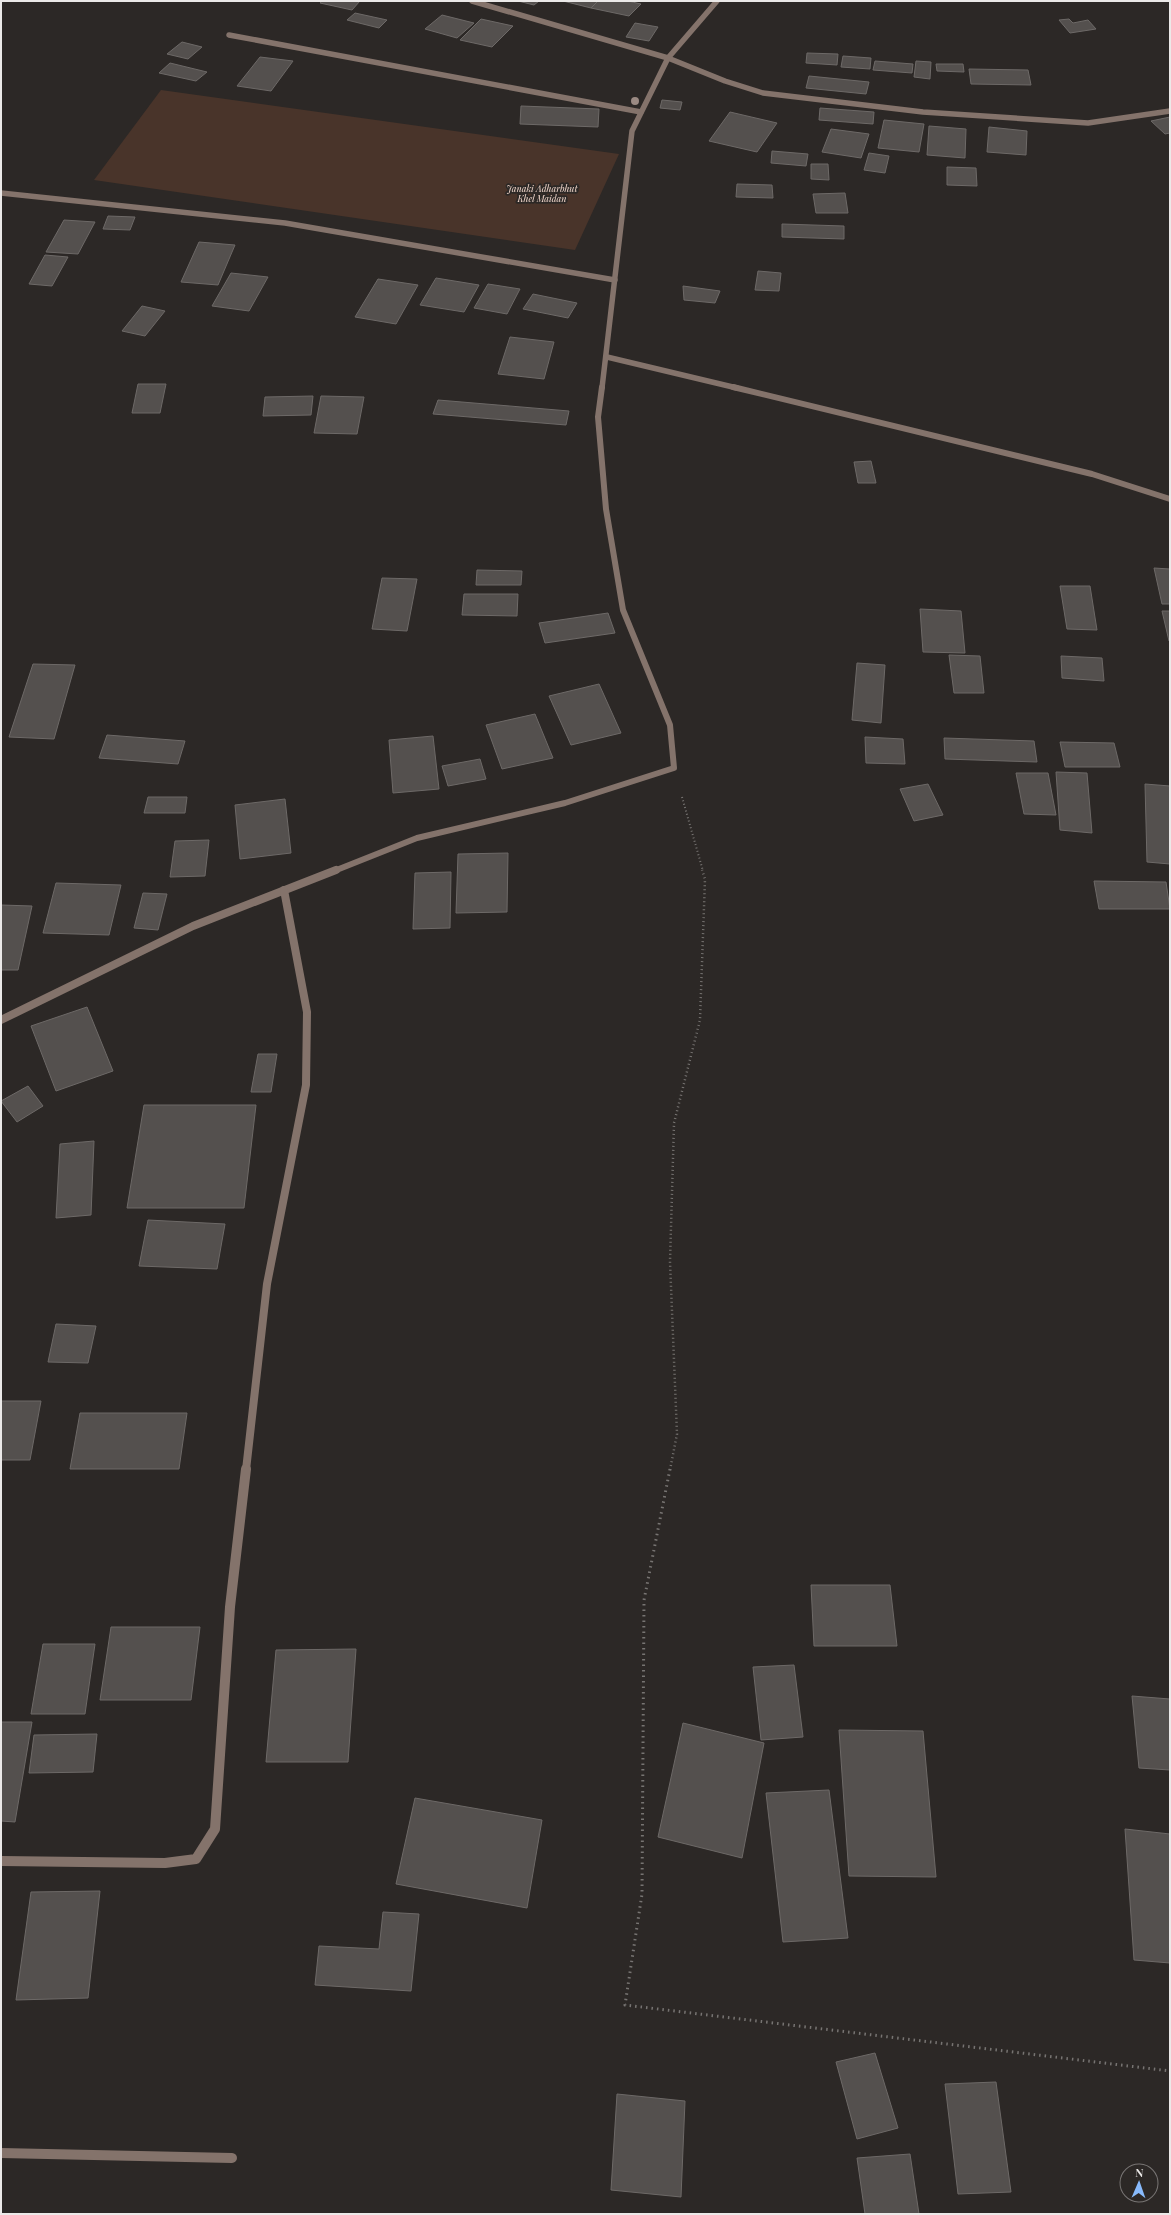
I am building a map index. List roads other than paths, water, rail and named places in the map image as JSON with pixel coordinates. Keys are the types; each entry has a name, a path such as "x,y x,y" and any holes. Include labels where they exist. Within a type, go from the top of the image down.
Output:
{"street":[{"path":"472,1 668,58 725,81 763,93 915,111 1088,123 1125,119 1170,111"},
{"path":"1,1020 193,926 417,838 565,803 674,768 670,725 623,610 606,510 598,417 607,357 632,131 668,58 717,1"},
{"path":"229,35 641,112"},
{"path":"1,193 285,223 615,280"},
{"path":"607,357 1092,474 1170,499"},
{"path":"1,1861 165,1863 196,1859 215,1829 230,1607 267,1284 306,1085 307,1012 284,890"},
{"path":"1,2153 232,2158"}],"park label":[{"name":"Janaki Adharbhut Khel Maidan","path":"542,194"}]}
